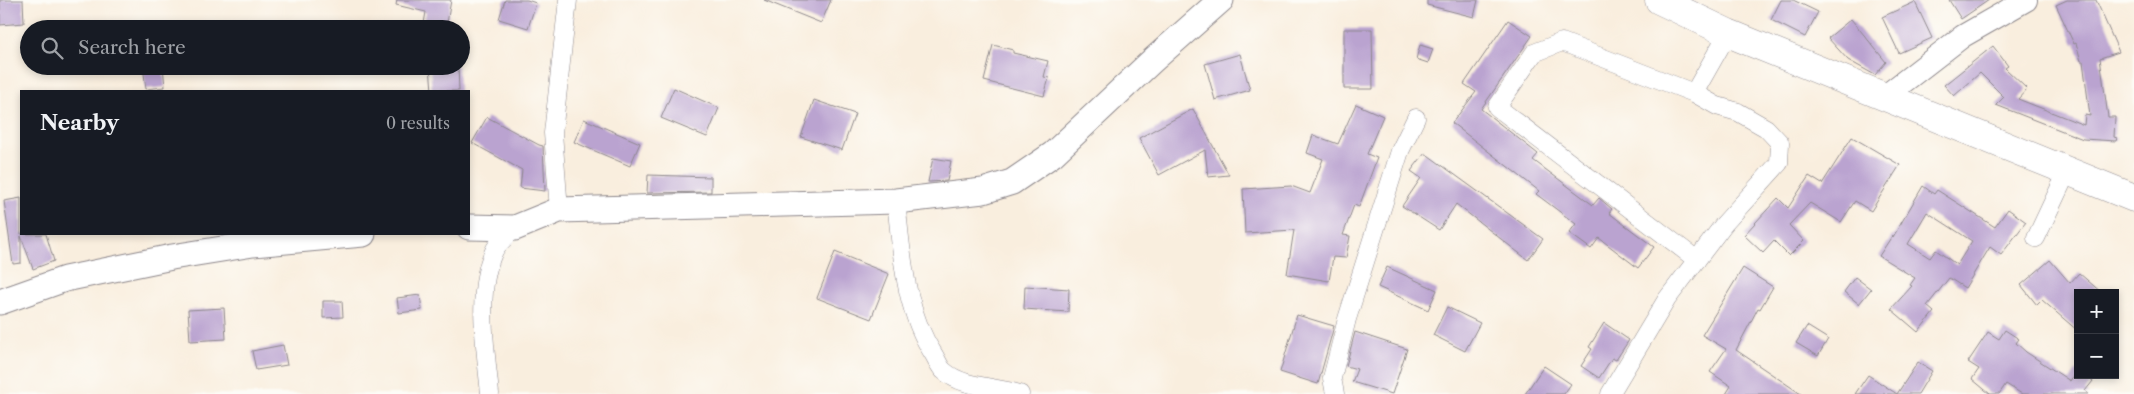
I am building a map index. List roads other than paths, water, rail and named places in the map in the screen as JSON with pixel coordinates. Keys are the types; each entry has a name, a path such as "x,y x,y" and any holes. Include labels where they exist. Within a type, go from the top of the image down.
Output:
{"main road":[{"path":"470,228 515,228 559,210 896,201 983,191 1012,182 1053,154 1152,61 1221,0"},
{"path":"1659,0 1728,33 2134,198"},
{"path":"0,302 65,279 172,257 253,244 352,235"}],"street":[{"path":"559,210 553,133 568,0"},
{"path":"1884,97 1963,36 2026,0"},
{"path":"1694,93 1728,33"},
{"path":"1610,394 1667,299 1697,260 1724,224 1779,163 1780,143 1766,128 1738,112 1717,106 1694,93 1562,42 1534,53 1496,106 1697,260"},
{"path":"1335,394 1332,378 1348,319 1400,151 1416,118"},
{"path":"2036,238 2067,172"},
{"path":"896,201 911,308 926,344 944,371 970,384 1003,388 1020,394"},
{"path":"490,394 483,323 486,276 494,249 515,228"}]}
